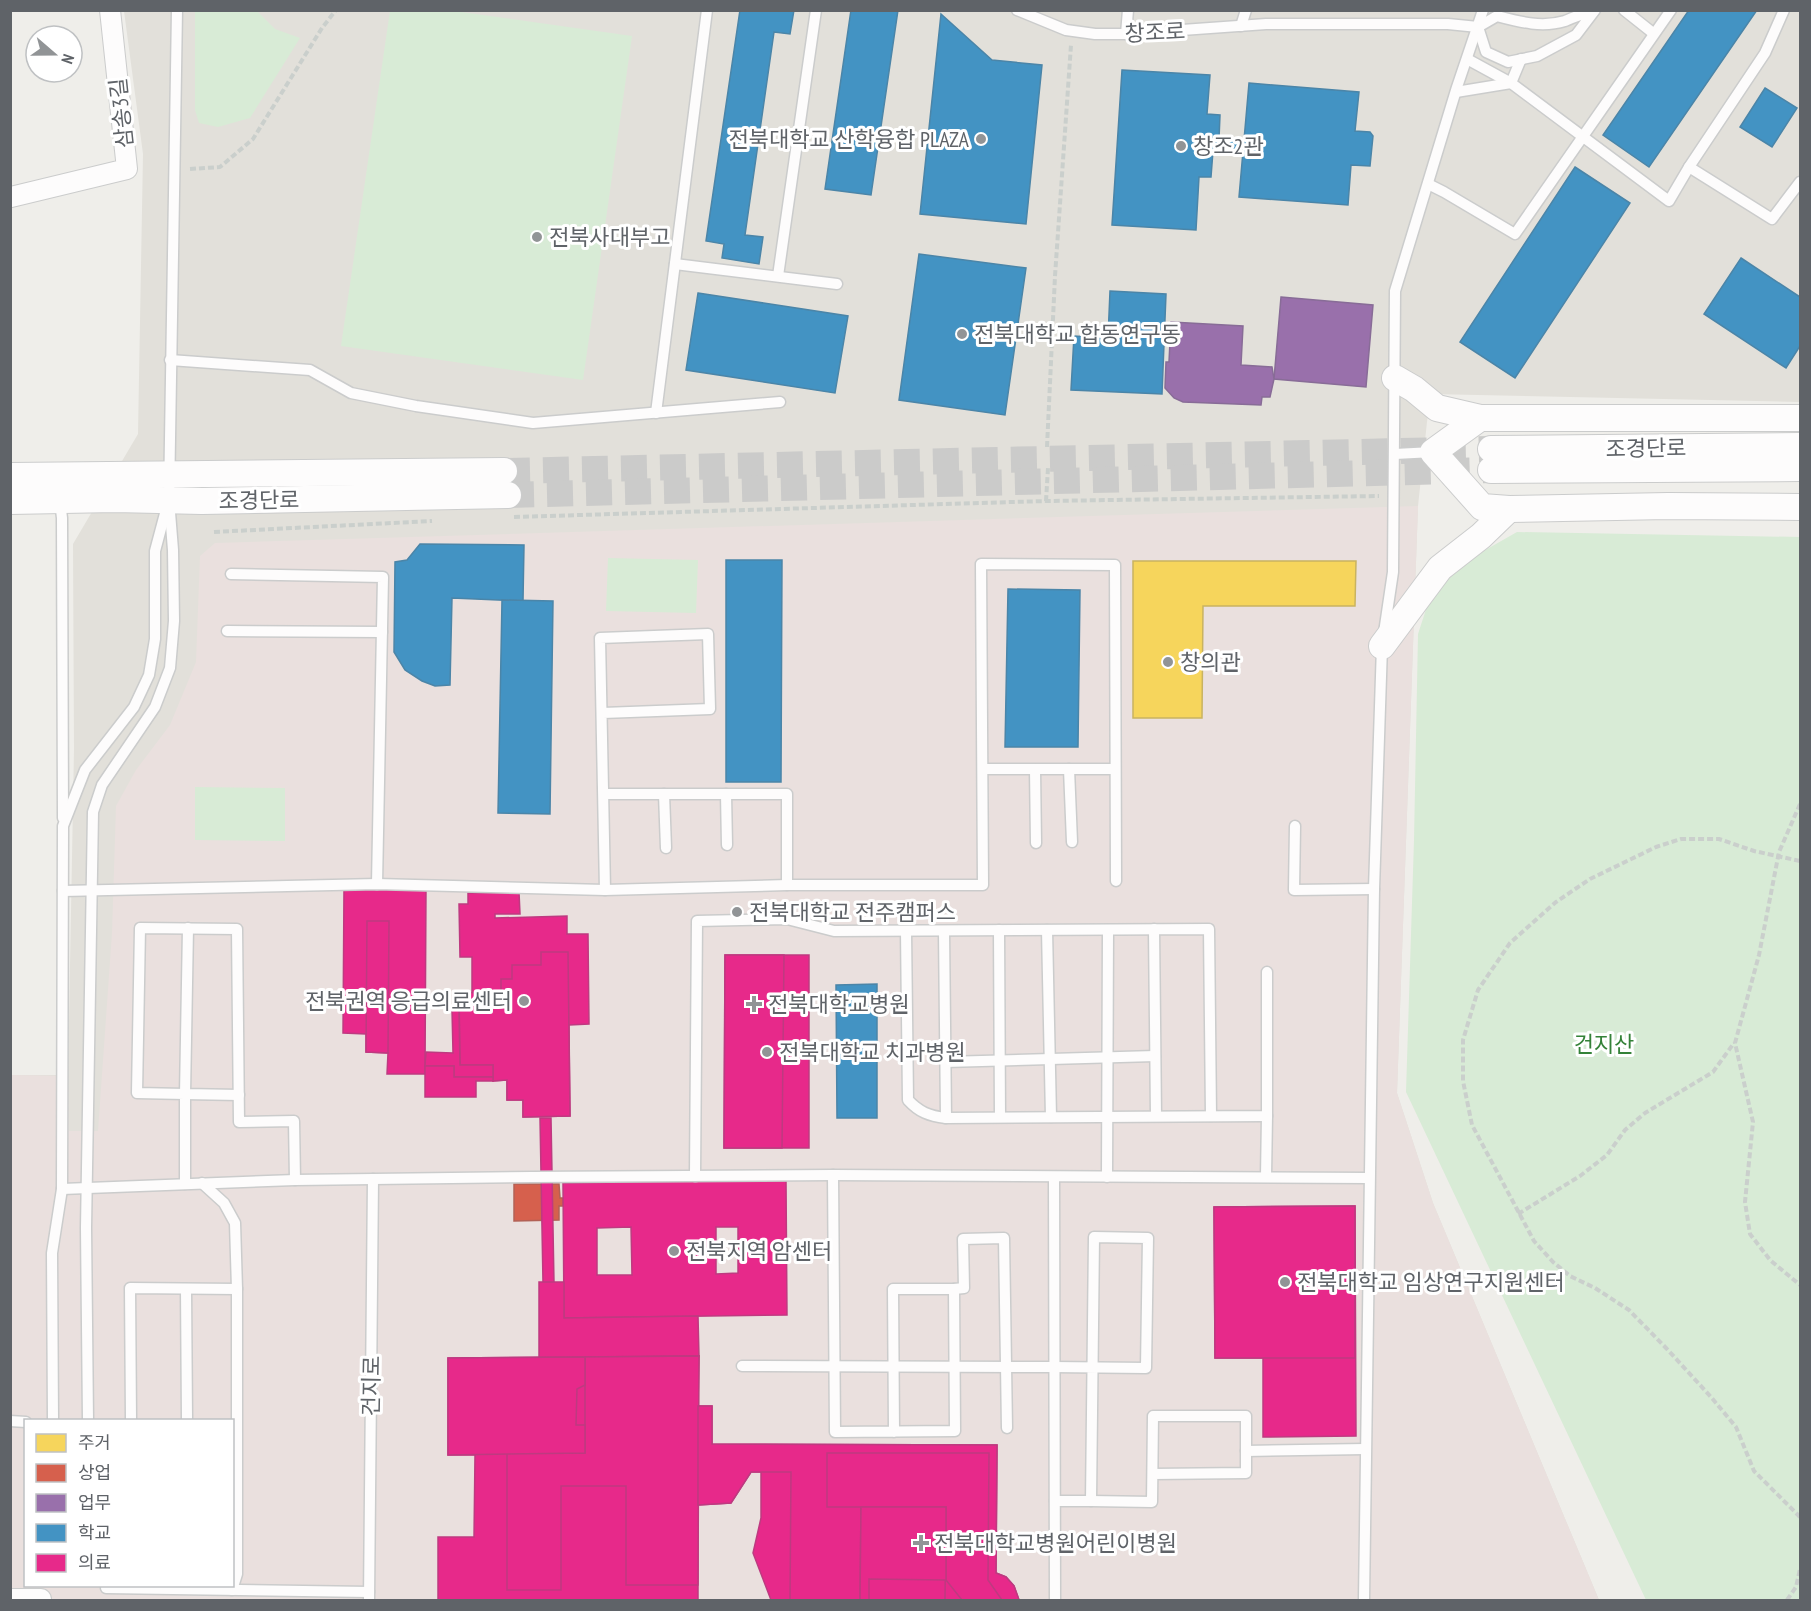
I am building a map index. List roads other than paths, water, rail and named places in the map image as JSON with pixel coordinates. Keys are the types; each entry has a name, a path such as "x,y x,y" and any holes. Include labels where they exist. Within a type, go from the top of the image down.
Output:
{"street":[{"name":"삼송3길","path":"11,192 127,169 110,10"},
{"path":"1395,378 1414,389 1437,408 1480,418 1800,418"},
{"path":"1480,418 1433,452 1482,507 1509,509 1800,507"},
{"name":"조경단로","path":"1800,446 1491,460 1800,468"},
{"name":"조경단로","path":"10,476 169,488 506,494"},
{"name":"조경단로","path":"10,501 59,501 169,488"},
{"path":"1382,646 1440,568 1481,536 1509,509"},
{"path":"10,1599 42,1596"}],"lane":[{"path":"88,1419 86,1228 92,983 93,812 102,785 155,707 171,668 174,621 169,488 177,10"},
{"path":"656,413 707,10"},
{"path":"778,276 816,10"},
{"name":"창조로","path":"1017,10 1066,30 1095,34 1241,26 1448,24 1478,27"},
{"path":"1126,34 1128,10"},
{"path":"1241,26 1246,10"},
{"path":"1364,1600 1374,889 1382,646 1393,572 1395,291 1483,10"},
{"path":"1624,10 1653,33"},
{"path":"1428,184 1515,234 1671,10"},
{"path":"1467,59 1511,83 1669,201 1765,53 1784,10"},
{"path":"1478,27 1497,16 1530,25 1564,21 1582,12 1594,11"},
{"path":"1478,27 1486,52 1508,62 1537,56 1576,35 1594,11"},
{"path":"1511,83 1521,59"},
{"path":"1456,92 1511,83"},
{"path":"1689,167 1772,219 1800,182"},
{"path":"675,264 837,284"},
{"path":"170,360 310,370 351,393 416,406 533,423 780,402"},
{"path":"1395,454 1433,452"},
{"path":"63,826 85,770 134,707 149,675 155,639 155,551 169,488"},
{"path":"53,1419 52,1253 62,1189 62,518 59,501"},
{"path":"63,891 377,884 605,890 787,885 983,885 981,564 1115,565 1116,881"},
{"path":"231,574 383,577 377,884"},
{"path":"227,631 382,632"},
{"path":"603,712 710,709 708,634 600,638 605,890"},
{"path":"983,769 1115,769"},
{"path":"1035,770 1036,843"},
{"path":"1069,770 1072,842"},
{"path":"604,794 787,794 787,885"},
{"path":"664,794 666,848"},
{"path":"726,794 727,845"},
{"path":"1295,826 1294,890 1374,889"},
{"path":"695,1176 697,921 787,919 834,931 1209,929 1211,1116"},
{"path":"239,1095 137,1093 140,928 237,929 239,1095 239,1122 294,1121 295,1180"},
{"path":"185,1184 188,928"},
{"path":"999,930 1000,1117"},
{"path":"1047,930 1051,1117"},
{"path":"1107,1177 1108,930"},
{"path":"1154,930 1156,1116"},
{"path":"906,931 908,1100 917,1110 946,1118 1267,1116"},
{"path":"944,931 946,1118"},
{"path":"1266,1176 1267,972"},
{"path":"945,1062 1155,1056"},
{"path":"833,1175 836,1432 955,1431 954,1289"},
{"path":"62,1189 295,1180 695,1176 1369,1178"},
{"path":"1054,1177 1055,1600"},
{"name":"건지로","path":"111,1600 105,1587 369,1596 373,1179"},
{"path":"202,1183 224,1203 235,1222 237,1574 234,1584"},
{"path":"742,1366 954,1366 1093,1368 1146,1368 1148,1238 1094,1237 1093,1368 1091,1501"},
{"path":"894,1432 893,1289 964,1288 963,1239 1004,1238 1007,1428"},
{"path":"131,1419 130,1288 237,1289"},
{"path":"186,1289 187,1419"},
{"path":"1055,1501 1152,1502 1153,1416 1246,1416 1246,1473 1153,1474"},
{"path":"1246,1451 1365,1449"}],"tunnel":[{"path":"504,471 1491,449"},
{"path":"508,495 1491,470"}],"place":[{"name":"전북대학교 산학융합 PLAZA","path":"981,139"},
{"name":"창조2관","path":"1181,146"},
{"name":"전북사대부고","path":"537,237"},
{"name":"전북대학교 합동연구동","path":"962,334"},
{"name":"창의관","path":"1168,662"},
{"name":"전북대학교 전주캠퍼스","path":"737,912"},
{"name":"전북권역 응급의료센터","path":"524,1001"},
{"name":"전북대학교병원","path":"754,1004"},
{"name":"전북대학교 치과병원","path":"767,1052"},
{"name":"전북지역 암센터","path":"674,1251"},
{"name":"전북대학교 임상연구지원센터","path":"1285,1282"},
{"name":"전북대학교병원어린이병원","path":"921,1543"}],"park label":[{"name":"건지산","path":"1604,1044"}]}
